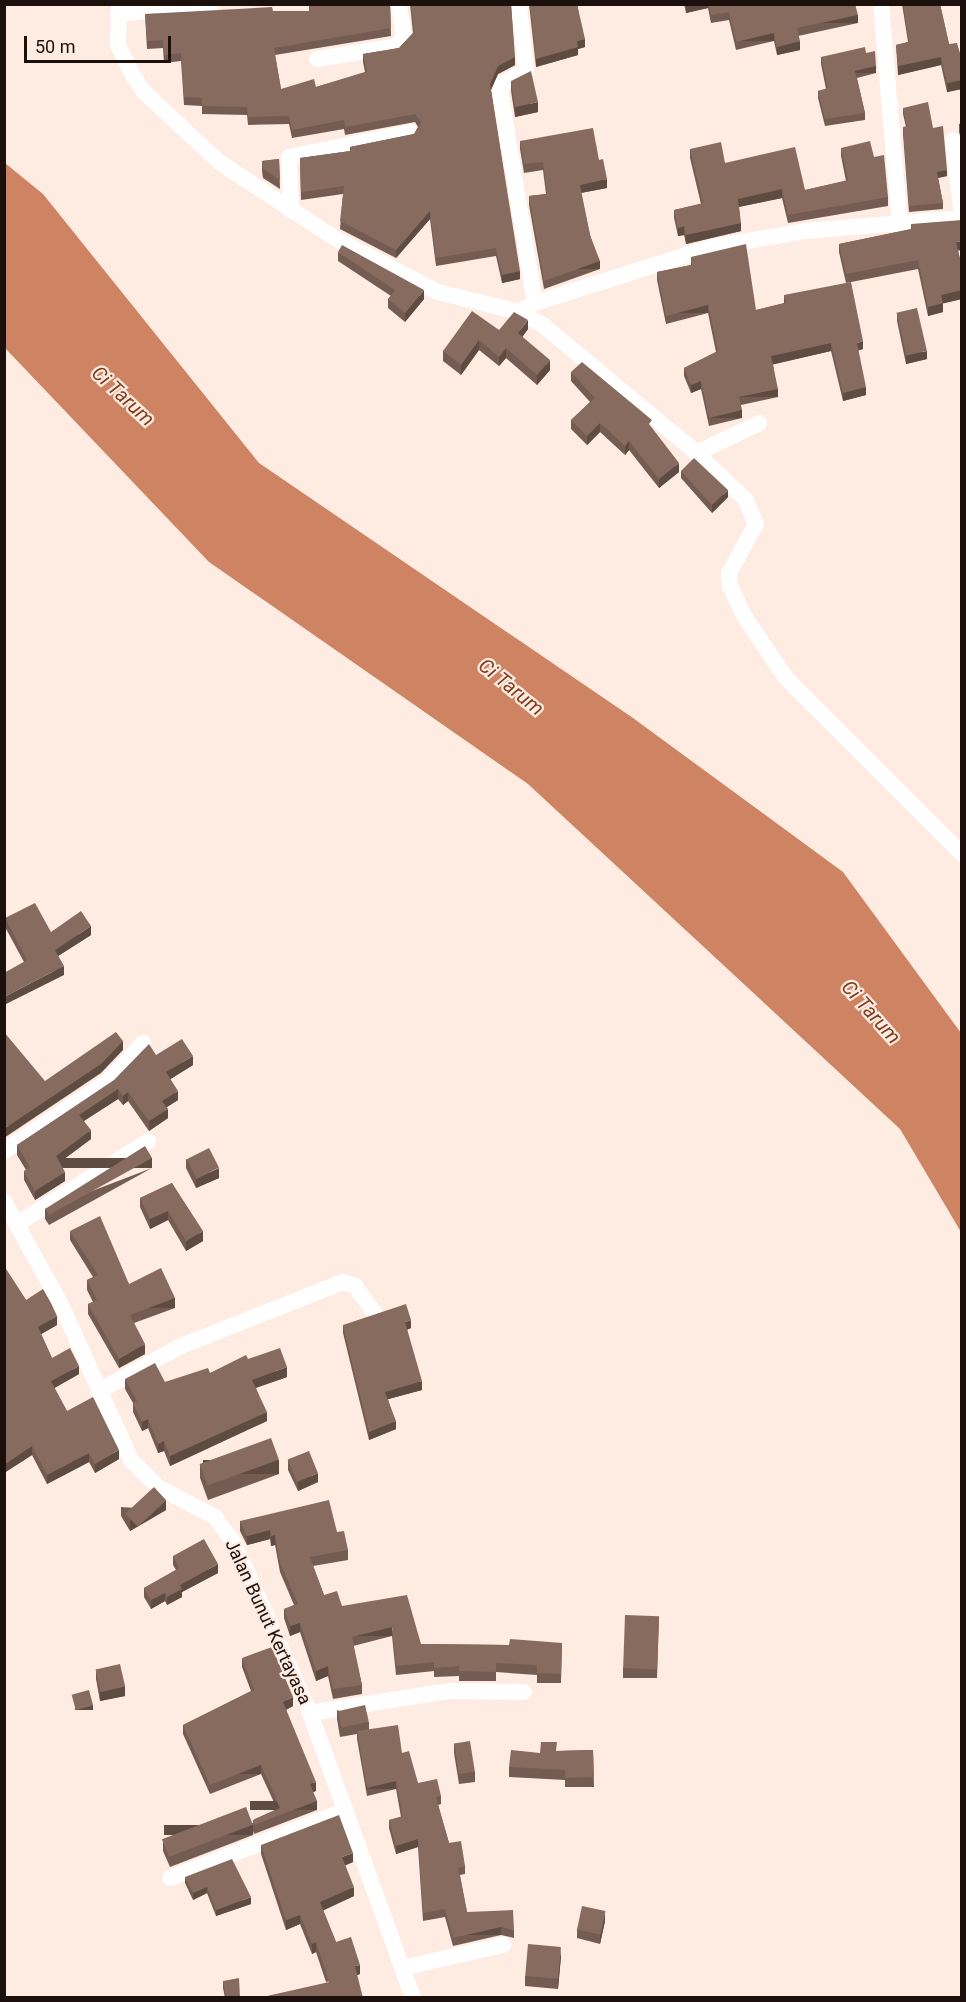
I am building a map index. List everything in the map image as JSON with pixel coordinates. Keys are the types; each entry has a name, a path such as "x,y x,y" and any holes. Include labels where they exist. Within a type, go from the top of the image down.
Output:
{"street":[{"path":"211,4 119,9 118,45 144,92 219,162 291,211 438,292 519,312 564,340 697,453 745,498 755,514 753,532 729,573 730,586 759,640 786,678 962,854"},
{"path":"317,59 397,46 404,38 399,4"},
{"path":"519,4 527,66 523,74 503,83 500,90 535,303"},
{"path":"881,4 900,226"},
{"path":"291,211 289,157 411,132"},
{"path":"519,312 535,303 712,247 806,231 900,226 962,218 953,140"},
{"path":"697,453 759,423"},
{"path":"4,1151 108,1081 143,1043"},
{"path":"19,1223 148,1141"},
{"name":"Jalan Bunut Kertayasa","path":"4,1201 19,1223 131,1460 146,1478 215,1517 227,1532 310,1713 413,1998"},
{"path":"99,1391 181,1346 343,1282 355,1286 375,1314"},
{"path":"310,1713 449,1691 524,1692"},
{"path":"170,1878 344,1811"},
{"path":"402,1968 504,1945"}],"water":[{"name":"Ci Tarum","path":"5,163 43,194 259,463 633,718 843,872 961,1033 961,1232 900,1129 528,784 209,562 5,348"}],"building":[{"path":"390,4 391,28 274,48 281,89 314,79 316,87 367,72 363,54 399,48 414,32 411,4 511,4 515,57 498,66 490,84 520,271 502,275 496,248 436,258 430,211 396,250 340,221 344,186 301,192 300,158 351,151 350,147 414,134 421,122 415,114 345,127 344,120 292,130 289,116 248,117 247,107 202,106 202,98 184,97 181,53 164,55 163,40 147,41 145,14 272,7 273,11 310,11 309,5"},
{"path":"530,4 577,4 585,39 577,41 578,47 536,59"},
{"path":"709,4 855,4 858,15 797,28 800,41 777,47 774,33 736,42 729,12 711,15"},
{"path":"903,4 940,4 949,44 957,43 962,60 962,80 947,83 941,57 898,66 896,45 909,42"},
{"path":"865,47 866,53 875,51 876,66 855,71 865,113 825,119 818,91 828,88 821,57"},
{"path":"531,71 538,102 515,107 511,81"},
{"path":"928,102 933,128 943,126 947,170 937,172 943,203 909,206 903,127 907,126 903,108"},
{"path":"593,128 599,160 603,159 607,179 580,185 590,235 600,261 544,281 529,196 547,194 543,162 524,164 520,141"},
{"path":"870,141 874,157 884,155 888,197 788,215 782,189 738,199 741,223 686,235 684,226 678,228 674,210 703,203 690,149 721,142 725,163 795,147 805,190 848,180 841,148"},
{"path":"279,159 280,180 263,169 262,161"},
{"path":"962,220 962,241 956,242 962,267 962,290 941,295 943,303 928,307 918,260 846,274 839,244 912,229 911,224"},
{"path":"746,244 756,310 786,303 784,295 851,282 863,341 857,343 866,387 843,393 831,343 771,356 778,389 739,397 742,410 709,418 701,381 691,385 684,368 718,351 708,305 666,316 657,272 692,265 691,257"},
{"path":"342,245 424,290 405,313 388,299 395,290 338,252"},
{"path":"917,308 927,351 906,356 897,313"},
{"path":"472,311 499,330 514,312 528,320 518,333 550,360 537,375 506,348 499,357 479,340 461,365 443,351"},
{"path":"582,362 652,420 649,424 679,463 659,479 629,441 625,446 600,423 587,436 571,420 595,398 571,372"},
{"path":"694,458 728,490 712,505 681,471"},
{"path":"35,903 51,932 81,911 91,926 55,950 64,966 4,997 4,973 27,960 5,918"},
{"path":"4,1032 45,1081 116,1032 123,1041 101,1064 4,1129"},
{"path":"182,1039 193,1056 166,1072 178,1091 162,1101 168,1109 149,1121 128,1092 123,1096 118,1089 79,1115 91,1130 56,1156 65,1172 35,1191 24,1171 30,1168 17,1145 114,1080 149,1044 156,1055"},
{"path":"145,1146 152,1158 49,1215 45,1209"},
{"path":"209,1148 219,1168 197,1179 187,1159"},
{"path":"172,1183 203,1231 186,1241 168,1211 150,1219 140,1198"},
{"path":"100,1216 129,1284 161,1268 175,1298 130,1315 145,1344 119,1359 88,1304 97,1300 87,1280 98,1275 70,1231"},
{"path":"4,1266 26,1300 43,1289 57,1316 38,1327 52,1358 70,1348 79,1366 51,1381 67,1411 93,1397 119,1450 95,1464 89,1453 47,1475 32,1446 4,1465"},
{"path":"406,1304 411,1320 405,1322 422,1381 385,1392 396,1421 369,1432 343,1325"},
{"path":"280,1348 287,1367 252,1380 267,1412 170,1456 164,1441 158,1444 148,1419 142,1422 133,1403 137,1401 125,1379 155,1363 165,1382 208,1368 210,1373 246,1355 248,1359"},
{"path":"271,1438 279,1460 207,1486 200,1464"},
{"path":"309,1451 318,1473 297,1482 288,1460"},
{"path":"154,1487 166,1500 138,1527 125,1514"},
{"path":"329,1500 337,1532 344,1531 348,1550 310,1557 324,1595 337,1591 342,1606 407,1595 421,1644 509,1645 510,1639 562,1643 561,1674 537,1673 537,1665 496,1663 496,1672 459,1671 459,1666 434,1668 434,1662 396,1666 392,1627 352,1637 362,1685 333,1689 328,1666 316,1671 300,1623 290,1626 284,1609 298,1604 280,1563 275,1535 271,1536 270,1530 247,1536 240,1521"},
{"path":"204,1539 218,1564 180,1585 182,1589 167,1597 165,1593 151,1600 144,1588 179,1568 173,1556"},
{"path":"625,1615 659,1616 657,1669 623,1668"},
{"path":"272,1647 293,1697 283,1702 316,1782 310,1784 317,1801 254,1825 253,1820 280,1808 261,1765 210,1785 183,1725 254,1690 242,1658"},
{"path":"120,1664 125,1686 101,1692 96,1670"},
{"path":"89,1690 93,1705 76,1710 72,1695"},
{"path":"365,1705 369,1722 342,1728 338,1711"},
{"path":"398,1725 402,1753 409,1751 418,1783 437,1779 441,1796 436,1797 449,1843 461,1841 465,1866 458,1868 467,1912 513,1910 514,1930 501,1927 453,1938 445,1909 423,1913 418,1839 396,1846 389,1820 403,1816 396,1781 367,1788 357,1731"},
{"path":"470,1741 475,1772 459,1774 454,1744"},
{"path":"541,1742 557,1742 556,1751 593,1750 594,1777 565,1778 565,1770 509,1767 511,1750 540,1753"},
{"path":"246,1807 253,1825 169,1857 162,1839"},
{"path":"339,1815 353,1853 342,1857 354,1887 320,1902 336,1942 351,1937 360,1965 355,1966 363,1998 267,1998 267,1996 329,1982 316,1942 312,1944 300,1915 286,1920 261,1845"},
{"path":"232,1859 251,1897 216,1910 207,1887 193,1893 185,1877"},
{"path":"582,1906 605,1911 600,1934 577,1929"},
{"path":"528,1944 561,1947 558,1979 525,1976"},
{"path":"239,1978 240,1998 226,1998 223,1981"}]}
